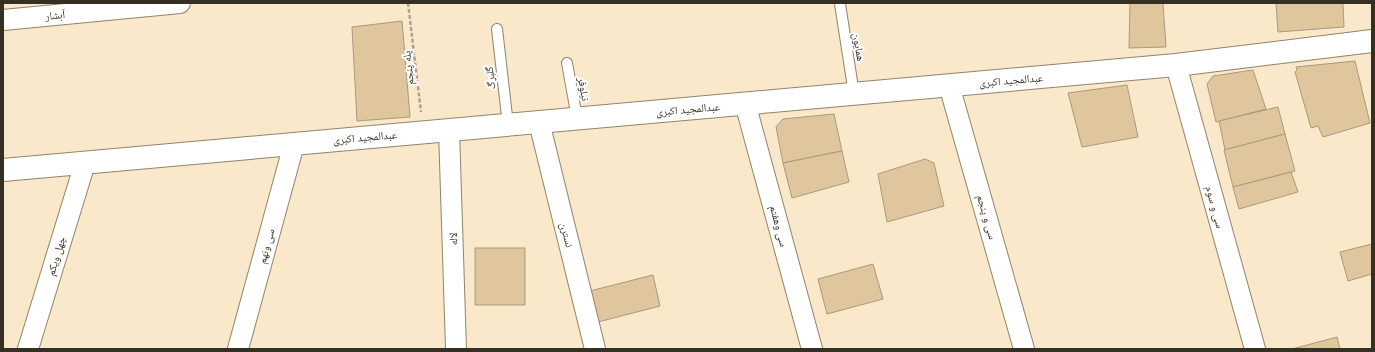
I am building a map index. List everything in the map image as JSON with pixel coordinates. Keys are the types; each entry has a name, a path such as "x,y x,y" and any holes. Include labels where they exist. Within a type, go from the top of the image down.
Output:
{"street":[{"name":"آبشار","path":"3,20 180,3"},
{"name":"عبدالمجید اکبری","path":"3,170 1176,65 1372,41"},
{"name":"سی و سوم","path":"1176,65 1255,349"},
{"name":"سی و پنجم","path":"949,85 1024,349"},
{"name":"سی وهفتم","path":"745,103 812,349"},
{"name":"نسترن","path":"539,122 595,349"},
{"name":"لاله","path":"449,130 456,349"},
{"name":"سی ونهم","path":"238,349 294,144"},
{"name":"چهل ویکم","path":"28,349 85,162"}],"lane":[{"name":"همایون","path":"840,4 854,94"},
{"name":"گلبرگ","path":"497,29 508,125"},
{"name":"نیلوفر","path":"567,63 577,118"}],"path":[{"name":"پله پنجم","path":"408,3 423,132"}],"building":[{"path":"1130,3 1163,3 1166,47 1129,48"},
{"path":"1276,3 1343,3 1344,27 1278,32"},
{"path":"402,21 410,117 357,121 352,27"},
{"path":"1355,61 1370,123 1323,137 1318,126 1311,128 1295,72 1297,70 1296,67"},
{"path":"1253,70 1266,109 1216,122 1207,84 1213,76"},
{"path":"1127,85 1138,137 1082,147 1068,93"},
{"path":"1278,107 1285,134 1225,150 1219,121"},
{"path":"834,114 842,151 783,163 776,127 783,119"},
{"path":"1285,134 1295,171 1233,187 1224,150"},
{"path":"842,151 849,182 792,198 783,163"},
{"path":"925,159 934,163 944,206 887,222 878,174"},
{"path":"1291,172 1298,192 1239,209 1233,187"},
{"path":"1372,244 1372,274 1348,281 1340,252"},
{"path":"475,248 525,248 525,305 475,305"},
{"path":"873,264 883,299 827,314 818,279"},
{"path":"653,275 660,306 598,322 590,291"},
{"path":"1337,337 1340,349 1292,349"}]}
